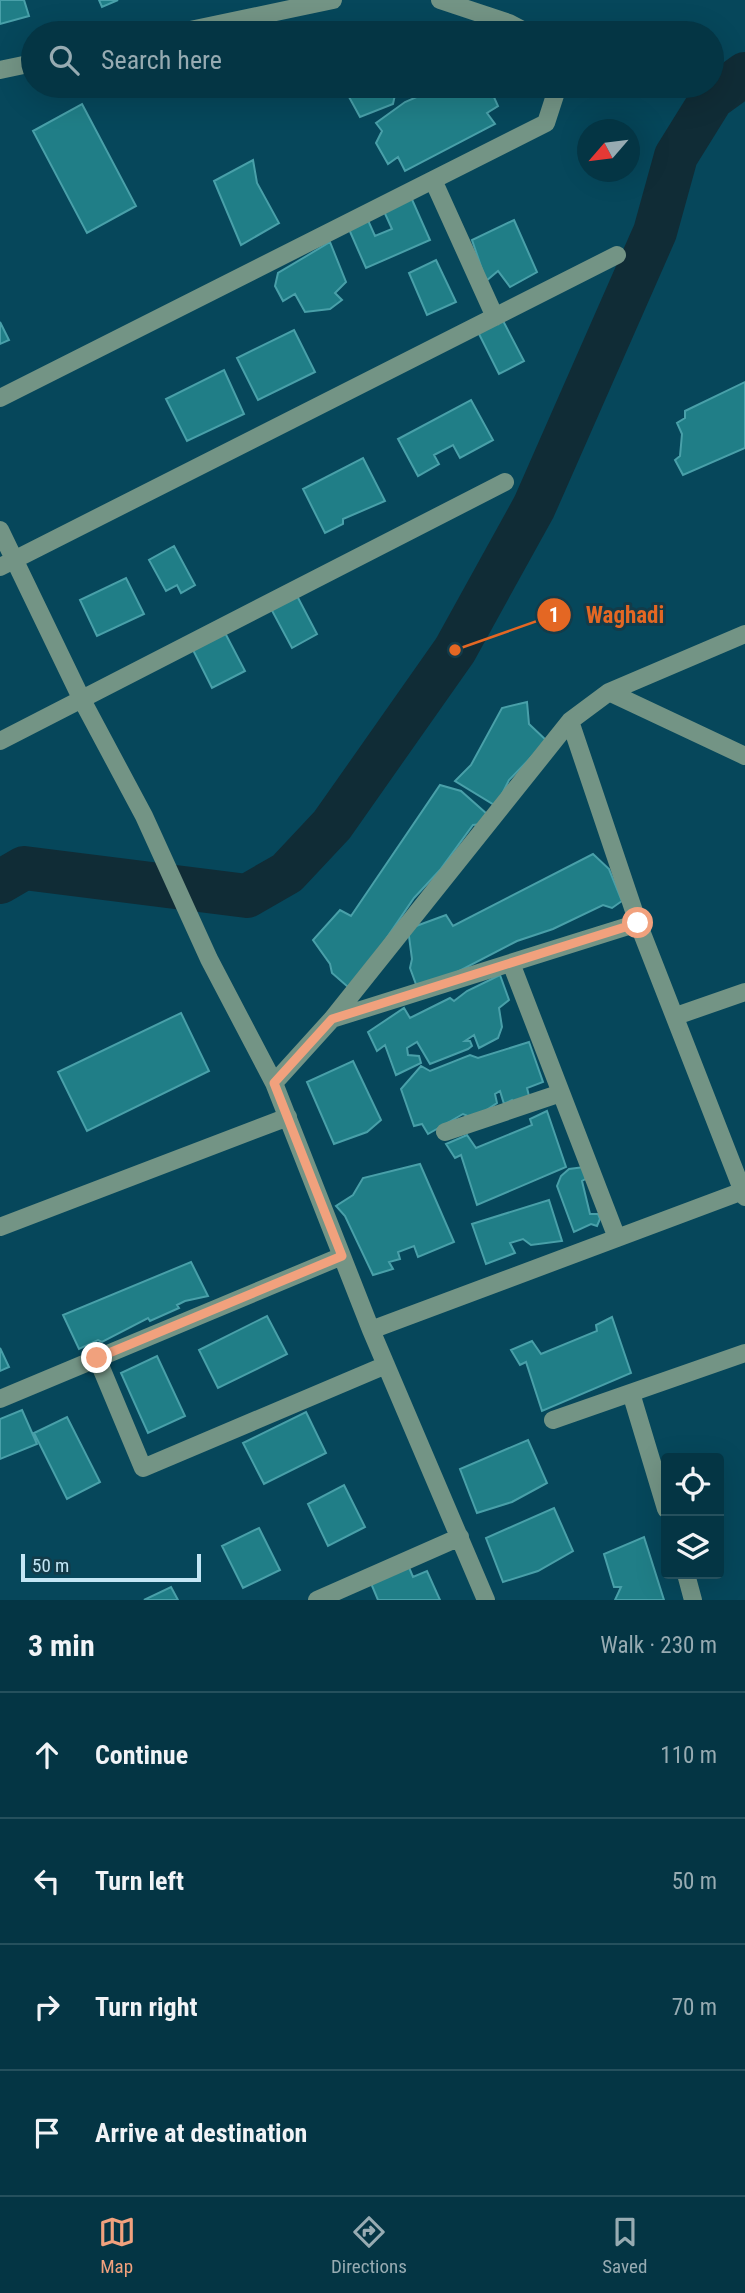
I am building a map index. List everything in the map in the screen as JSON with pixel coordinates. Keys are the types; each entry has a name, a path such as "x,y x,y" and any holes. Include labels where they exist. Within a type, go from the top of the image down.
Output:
{"street":[{"path":"233,21 333,0"},
{"path":"440,0 503,21"},
{"path":"0,70 21,66"},
{"path":"0,398 546,123 554,98"},
{"path":"433,180 495,317"},
{"path":"7,564 617,255"},
{"path":"0,741 505,482"},
{"path":"0,530 7,564 144,816 209,959 274,1083 372,1330 486,1600"},
{"path":"274,1083 332,1019 570,721 609,692 745,634"},
{"path":"609,692 745,757"},
{"path":"372,1330 617,1238 744,1194 638,923 570,721"},
{"path":"332,1019 638,923"},
{"path":"511,963 617,1238"},
{"path":"676,1016 745,992"},
{"path":"444,1132 561,1093"},
{"path":"0,1227 288,1118"},
{"path":"0,1399 342,1256"},
{"path":"553,1420 745,1353"},
{"path":"97,1358 144,1468 386,1364"},
{"path":"631,1393 661,1492"},
{"path":"317,1600 460,1538"},
{"path":"688,1579 694,1600"}],"building":[{"path":"0,0 24,0 29,16 0,24"},
{"path":"99,0 118,0 102,7"},
{"path":"350,98 394,98 393,104 360,117"},
{"path":"414,98 494,98 498,106 487,113 495,124 405,171 398,157 388,164 376,143 382,131 376,123"},
{"path":"82,104 136,206 87,233 33,131"},
{"path":"253,160 257,183 279,223 241,245 214,181"},
{"path":"410,195 430,240 366,268 348,227 367,218 375,236 392,229 382,207"},
{"path":"514,220 537,272 510,287 498,271 486,281 472,240"},
{"path":"330,242 346,282 335,293 342,300 330,309 305,312 295,294 283,301 275,286 278,273"},
{"path":"436,260 456,302 427,315 409,273"},
{"path":"500,315 524,361 499,374 476,328"},
{"path":"0,322 9,340 0,344"},
{"path":"294,330 315,372 258,400 237,358"},
{"path":"224,370 244,414 187,441 166,399"},
{"path":"745,382 745,448 683,475 675,460 680,456 682,434 677,423 685,418 685,411"},
{"path":"471,400 493,440 460,458 453,445 434,455 439,464 418,476 398,439"},
{"path":"363,458 385,501 343,519 343,524 325,533 303,489"},
{"path":"174,546 195,585 181,593 177,585 166,591 149,560"},
{"path":"126,578 144,614 97,636 80,600"},
{"path":"295,592 317,634 292,648 269,605"},
{"path":"223,629 245,671 212,688 191,646"},
{"path":"527,702 529,724 547,741 509,780 496,806 455,781 471,765 502,708"},
{"path":"440,785 461,791 487,814 482,824 473,825 440,870 414,898 362,974 348,987 332,973 330,964 313,940 340,910 351,916"},
{"path":"593,854 609,869 622,901 612,908 603,905 553,929 517,941 436,983 417,987 410,968 412,959 408,929 446,915 453,926"},
{"path":"500,975 509,1000 499,1008 502,1027 498,1038 479,1048 474,1035 465,1041 470,1041 472,1046 468,1049 430,1064 417,1042 407,1048 408,1055 419,1056 421,1063 396,1075 385,1045 377,1051 368,1032 404,1008 410,1018 450,998 454,1001 467,991"},
{"path":"181,1013 209,1071 87,1131 58,1072"},
{"path":"529,1042 543,1082 527,1088 529,1096 515,1104 512,1100 504,1104 500,1091 495,1094 497,1103 485,1111 470,1117 463,1114 428,1134 422,1124 414,1126 401,1089 421,1066 430,1071 470,1055 478,1058"},
{"path":"353,1061 381,1120 367,1132 334,1144 307,1082"},
{"path":"547,1111 566,1167 477,1205 461,1155 455,1158 446,1144 467,1135 476,1148 532,1125 530,1119"},
{"path":"420,1164 454,1242 418,1257 414,1246 398,1252 400,1259 389,1262 393,1269 373,1275 345,1216 336,1206 353,1195 363,1178"},
{"path":"584,1167 589,1177 582,1181 590,1214 598,1214 600,1219 597,1226 591,1224 574,1232 557,1186 561,1176 569,1169"},
{"path":"549,1200 562,1241 531,1245 523,1239 510,1243 515,1253 486,1264 472,1224"},
{"path":"191,1262 208,1296 185,1301 177,1305 179,1308 150,1321 148,1318 102,1342 98,1340 79,1349 63,1315"},
{"path":"267,1316 287,1354 218,1388 199,1350"},
{"path":"612,1317 631,1373 542,1411 526,1362 520,1365 511,1350 532,1341 541,1354 597,1331 596,1325"},
{"path":"0,1348 9,1367 0,1371"},
{"path":"157,1356 185,1416 148,1433 121,1373"},
{"path":"22,1410 37,1444 0,1459 0,1419"},
{"path":"306,1412 326,1453 264,1484 243,1443"},
{"path":"67,1417 100,1482 67,1499 34,1433"},
{"path":"528,1440 547,1483 512,1502 477,1513 460,1469"},
{"path":"344,1485 365,1527 328,1546 308,1504"},
{"path":"554,1508 573,1551 538,1571 503,1582 486,1538"},
{"path":"259,1528 280,1570 243,1588 222,1546"},
{"path":"644,1537 664,1600 615,1600 621,1587 614,1587 604,1554"},
{"path":"408,1565 413,1577 427,1571 440,1600 378,1600 370,1581"},
{"path":"171,1587 178,1600 144,1600"}],"waterway":[{"path":"724,89 745,74"},
{"path":"0,882 24,868 247,896 287,873 332,825 455,650 534,507 655,232 676,156 712,98"}],"place":[{"name":"Waghadi","path":"455,650"}],"route":[{"path":"97,1358 342,1256 274,1083 332,1019 638,923"}]}
